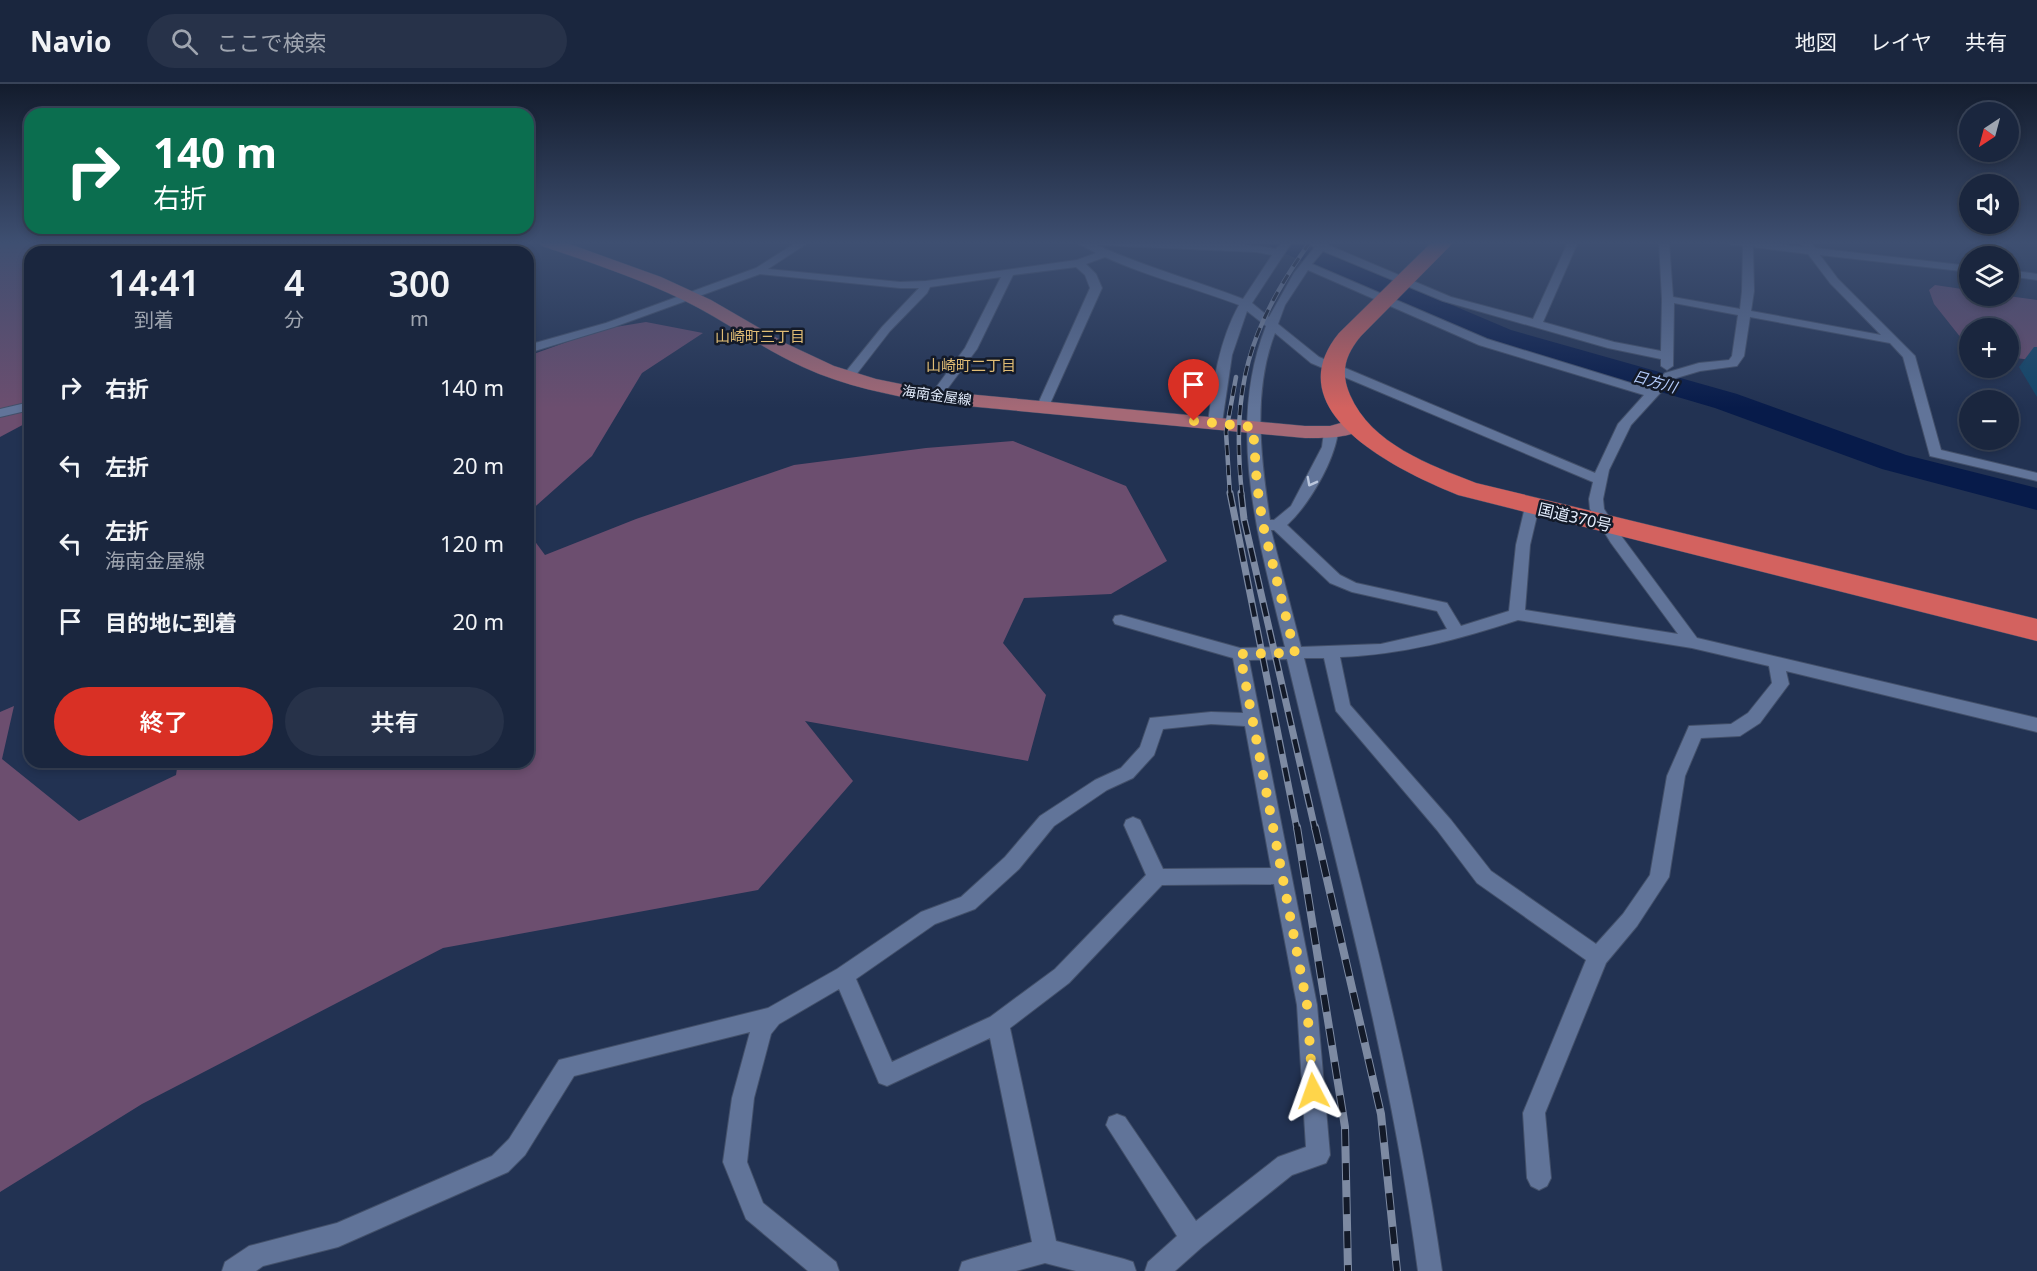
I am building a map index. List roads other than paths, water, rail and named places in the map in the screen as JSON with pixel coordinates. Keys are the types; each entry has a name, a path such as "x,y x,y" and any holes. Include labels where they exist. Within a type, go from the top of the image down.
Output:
{"highway":[{"path":"1332,368 1337,351 1388,297"},
{"name":"国道370号","path":"1332,368 1332,379 1339,402 1343,429 1422,471 1467,489 1532,507 2037,630"}],"main road":[{"name":"海南金屋線","path":"691,297 786,351 848,377 935,397 1305,432 1343,429"}],"street":[{"path":"534,347 610,325 685,297"},
{"path":"848,377 886,329 917,297"},
{"path":"935,397 971,349 998,297"},
{"path":"1043,406 1092,297"},
{"path":"1229,297 1246,304 1315,360 1600,480"},
{"path":"1215,423 1219,384 1232,331 1250,297"},
{"path":"1285,297 1272,326 1256,382 1253,427 1257,485 1270,525 1295,653 1386,1032 1422,1212 1430,1271"},
{"path":"1408,297 1483,342 1654,394"},
{"path":"1438,297 1536,325 1666,356"},
{"path":"1536,325 1548,297"},
{"path":"1692,642 1616,540 1597,508 1600,480 1602,470 1625,424 1669,376 1699,367 1733,363 1738,356 1747,297"},
{"path":"1850,297 1909,356 1935,453 2037,477"},
{"path":"1669,376 1666,356 1668,298 1892,340"},
{"path":"0,413 24,407"},
{"path":"1270,525 1297,508 1329,447 1343,429"},
{"path":"1517,614 1523,545 1532,507"},
{"path":"1270,525 1335,579 1352,587 1442,607 1456,633"},
{"path":"1121,620 1240,654 1381,650 1456,633 1517,614 1692,642 2037,725"},
{"path":"1331,652 1342,706 1444,825 1484,877 1598,957"},
{"path":"1157,1271 1192,1238 1286,1165 1318,1155 1307,1005 1240,654"},
{"path":"1539,1178 1534,1113 1598,957 1630,920 1659,877 1677,776 1695,730 1734,731 1754,718 1781,684 1776,662"},
{"path":"234,1271 258,1256 339,1235 500,1164 517,1147 567,1067 772,1017 844,976 928,918 968,903 1012,862 1047,821 1101,785 1127,773 1148,750 1156,723 1211,718 1252,720"},
{"path":"1133,825 1157,878"},
{"path":"844,976 886,1075 998,1024 1062,976 1157,878 1282,876"},
{"path":"772,1017 762,1029 743,1098 735,1162 754,1211 827,1271"},
{"path":"998,1024 1037,1202 1045,1251"},
{"path":"1117,1125 1192,1238"},
{"path":"971,1271 1045,1251 1124,1271"}],"waterway":[{"name":"日方川","path":"1411,297 1501,336 1726,401 1894,462 2037,499"}],"railway":[{"path":"1242,495 1239,457 1242,391 1258,332 1275,297"},
{"path":"1230,495 1226,432 1236,377"},
{"path":"1230,493 1297,829"},
{"path":"1241,493 1244,519 1315,829"},
{"path":"1297,827 1345,1127 1348,1271"},
{"path":"1315,827 1381,1114 1397,1271"}],"district":[{"name":"山崎町三丁目","path":"760,336"},
{"name":"山崎町二丁目","path":"971,365"}]}
